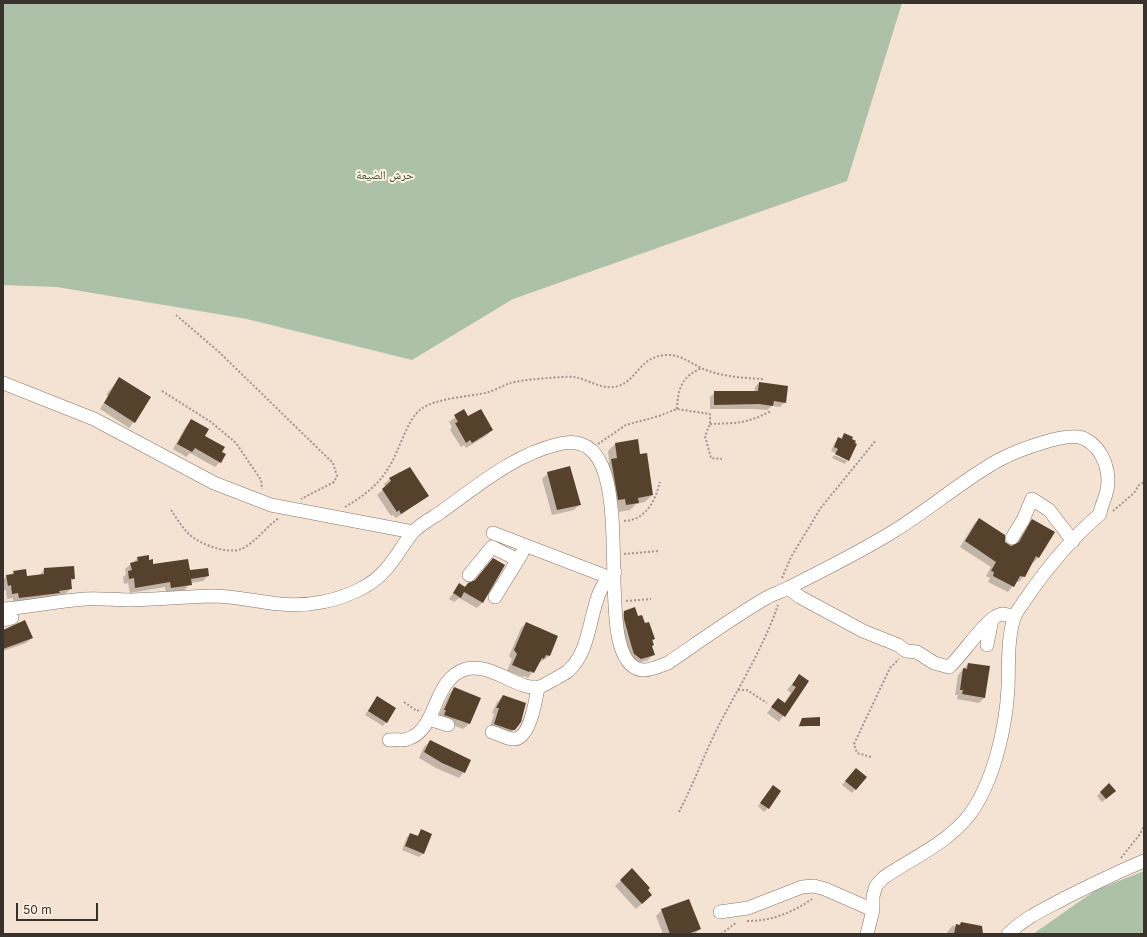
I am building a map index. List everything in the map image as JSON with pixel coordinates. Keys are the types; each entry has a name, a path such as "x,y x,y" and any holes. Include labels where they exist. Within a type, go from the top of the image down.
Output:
{"street":[{"path":"3,383 94,419 214,482 264,503 292,504 332,515 413,532"},
{"path":"6,616 86,599 128,600 227,596 282,604 315,603 345,596 365,587 380,576 399,553 413,532 502,469 531,453 568,442 590,450 600,460 604,471 613,522 613,556 611,574 615,601 617,635 624,654 630,664 640,670 652,669 668,664 767,598 783,591 893,532 999,460 1033,446 1061,438 1074,436 1084,439 1098,448 1103,456 1109,482 1100,514 1050,567 1014,617 1010,638 1008,688 999,747 982,796 970,814 953,832 883,878 876,886 867,934"},
{"path":"1012,538 1023,520 1032,499 1049,510 1073,541"},
{"path":"493,533 526,546 611,574"},
{"path":"495,597 526,546"},
{"path":"469,575 492,547 518,560"},
{"path":"389,740 407,739 423,729 429,719 438,695 452,677 467,669 492,672 526,685 538,687 568,671 579,658 588,638 597,601 611,574"},
{"path":"783,591 800,597 863,631 898,645 906,651 917,652 934,663 949,667 974,640 983,626 992,619 1002,614 1014,617"},
{"path":"987,645 992,619"},
{"path":"492,732 514,739 520,737 527,729 532,717 538,687"},
{"path":"429,719 448,725"},
{"path":"1008,934 1026,918 1111,875 1144,861"},
{"path":"720,912 748,908 802,887 814,886 825,889 872,910"}],"path":[{"path":"171,510 187,533 199,541 220,549 232,551 240,549 250,543 292,504 334,482 337,476 333,463 219,352 176,315"},
{"path":"332,515 358,499 374,486 389,468 415,414 433,403 492,391 512,383 533,380 574,377 605,387 618,386 631,378 642,365 654,357 669,355 692,362 709,371 740,378 763,379"},
{"path":"677,409 677,399 686,378 691,373 702,368"},
{"path":"162,391 211,422 236,443 261,480 264,503"},
{"path":"590,450 626,425 659,416 677,409 710,414 710,424 705,436 711,458 722,460"},
{"path":"710,424 739,424 772,411"},
{"path":"679,812 768,632 783,591 786,566 820,509 876,440"},
{"path":"613,522 630,521 643,514 656,500 660,482"},
{"path":"1100,514 1111,512 1134,493 1139,485 1144,482"},
{"path":"613,556 659,551"},
{"path":"615,601 651,599"},
{"path":"871,757 857,754 854,744 890,668 906,651"},
{"path":"738,690 747,690 767,703"},
{"path":"1111,875 1144,826"},
{"path":"746,921 761,921 792,912 825,889"},
{"path":"721,934 738,921"}],"green space":[{"name":"حرش الضيعة","path":"3,3 902,3 847,181 513,299 412,360 247,319 57,287 3,285"},
{"path":"1144,871 1144,934 1033,934 1096,890"}],"building":[{"path":"119,377 151,397 135,423 104,403"},
{"path":"759,382 788,386 786,403 774,401 773,406 759,404 714,405 714,391 758,391"},
{"path":"464,409 468,416 481,409 493,430 472,443 470,440 466,443 455,423 458,422 454,415"},
{"path":"191,419 209,429 205,436 225,447 222,452 226,454 221,463 195,448 192,452 177,444"},
{"path":"844,433 853,437 852,439 856,441 855,443 857,444 849,461 835,454 838,449 834,447 838,437 842,439"},
{"path":"638,439 640,454 647,453 653,495 638,498 639,503 626,505 625,499 618,500 611,459 617,458 615,443"},
{"path":"570,466 581,505 557,510 547,472"},
{"path":"410,467 429,496 401,514 399,510 397,512 382,489 391,481 389,478"},
{"path":"979,518 1005,535 1005,542 1011,546 1019,542 1032,519 1055,532 1039,558 1036,556 1025,577 1020,576 1014,587 993,576 994,572 991,571 996,562 965,541"},
{"path":"149,555 149,560 153,559 153,564 188,559 190,570 208,568 209,576 191,579 192,585 171,588 170,582 135,588 134,578 129,579 128,571 132,570 130,563 138,561 137,557"},
{"path":"493,558 505,565 483,603 464,592 461,598 453,593 459,583 465,587 468,583 475,580"},
{"path":"74,566 75,579 71,579 72,589 59,591 60,593 19,598 18,593 12,594 11,585 8,586 6,575 14,574 13,571 26,569 27,576 44,574 44,568"},
{"path":"635,607 638,616 642,615 645,623 649,622 655,639 652,640 654,645 652,646 655,655 641,659 634,654 624,619 624,611"},
{"path":"25,620 33,638 3,649 3,630"},
{"path":"526,622 558,636 550,656 546,655 544,659 542,658 534,673 512,665 517,654 514,650"},
{"path":"968,663 990,666 985,698 962,694 963,690 960,690 963,668 967,669"},
{"path":"799,674 809,681 785,717 771,707 778,698 785,703 796,687 792,685"},
{"path":"454,687 481,698 470,724 444,715 446,710 444,710"},
{"path":"503,695 526,703 521,722 515,730 494,724 499,708 496,708"},
{"path":"377,696 396,708 387,723 368,711"},
{"path":"820,717 820,726 799,726 802,718"},
{"path":"430,740 471,760 465,773 442,763 424,752"},
{"path":"856,768 867,777 856,790 845,781"},
{"path":"1109,783 1116,791 1106,799 1100,792"},
{"path":"773,785 781,791 769,809 760,803"},
{"path":"421,829 432,834 424,854 405,846 410,833 418,836"},
{"path":"632,868 650,888 648,890 652,895 642,904 620,880"},
{"path":"689,899 701,929 688,934 670,934 661,909"},
{"path":"961,922 982,926 983,934 954,934 956,924 960,925"}]}
